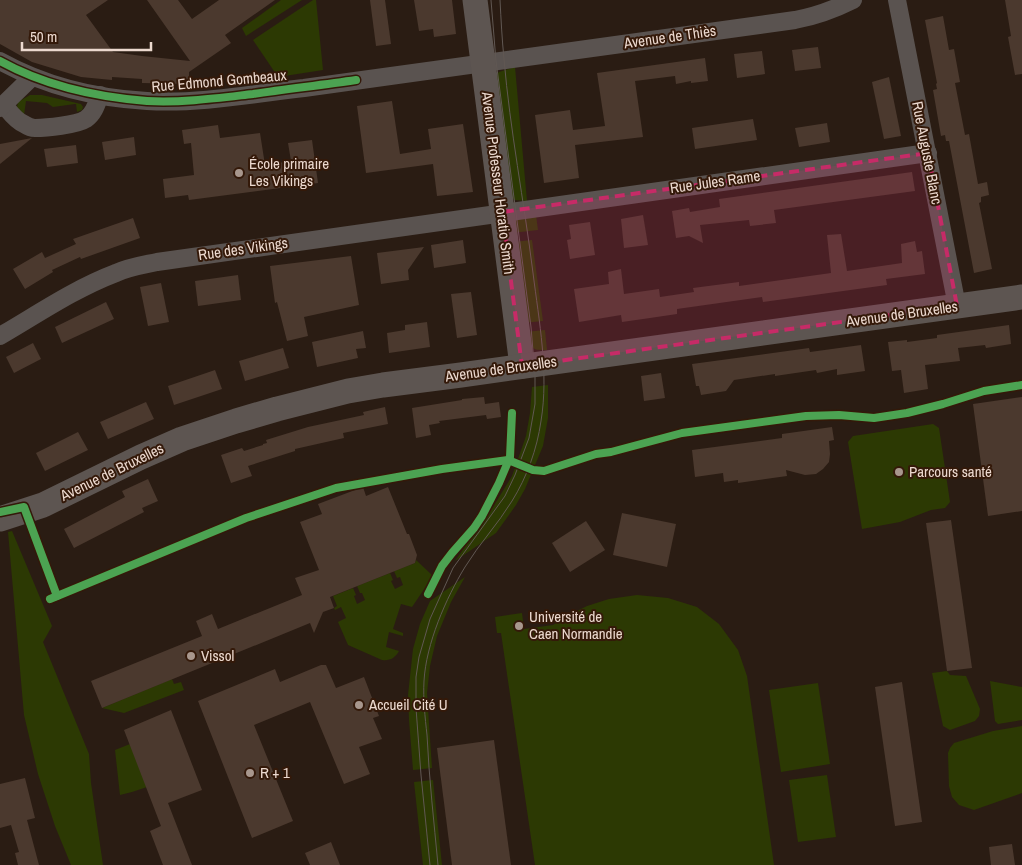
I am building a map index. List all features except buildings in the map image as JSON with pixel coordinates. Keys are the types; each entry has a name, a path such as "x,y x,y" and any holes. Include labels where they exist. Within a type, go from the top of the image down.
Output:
{"street":[{"name":"Avenue Professeur Horatio Smith","path":"475,0 522,366"},
{"name":"Avenue de Thiès","path":"483,63 795,20 832,11 853,0"},
{"name":"Rue Auguste Blanc","path":"897,0 957,306"},
{"name":"Rue Edmond Gombeaux","path":"0,62 32,77 63,87 100,95 147,101 226,97 483,63"},
{"path":"32,77 2,106 25,126 33,128 51,126 86,119 91,114 100,95"},
{"name":"Rue Jules Rame","path":"502,212 928,153"},
{"name":"Rue des Vikings","path":"0,336 66,296 118,272 140,266 502,212"},
{"name":"Avenue de Bruxelles","path":"0,519 43,505 117,468 182,439 277,408 348,391 1022,297"}],"highlighted area":[{"path":"928,153 957,306 522,366 502,212"}],"green space":[{"path":"281,0 302,0 246,36 242,28"},
{"path":"313,0 316,0 323,70 278,77 253,40"},
{"path":"515,67 527,201 511,198 492,78 499,72"},
{"path":"30,95 42,95 81,104 83,107 82,110 77,112 76,104 53,107 47,103 26,101 24,115 17,107 18,102"},
{"path":"536,215 538,230 512,233 517,219"},
{"path":"532,240 543,321 523,323 513,242"},
{"path":"545,330 547,350 534,349 525,332"},
{"path":"548,385 548,418 543,446 525,489 496,533 455,561 512,476 526,436 532,387"},
{"name":"Parcours santé","path":"933,424 939,428 950,502 945,508 931,510 900,522 862,529 848,442 853,436"},
{"path":"12,531 52,626 43,642 89,754 91,783 103,865 71,865 55,826 38,774 24,715 8,532"},
{"path":"416,560 433,576 412,607 401,604 393,629 403,633 403,636 389,632 386,647 399,651 394,657 382,660 348,645 338,622 346,618 341,607 335,610 334,608 337,606 333,596 353,588 357,604 365,600 357,586 390,573 395,589 403,585 400,577 397,578 394,571 415,563"},
{"path":"465,577 451,602 437,636 430,666 427,693 432,768 413,770 408,695 413,649 420,624 430,601"},
{"path":"637,595 668,598 697,607 719,624 738,650 747,676 774,865 535,865 501,633 497,633 495,617 522,613 524,629 553,625 587,606 609,599"},
{"path":"947,671 950,675 966,676 980,709 979,716 975,721 950,730 943,726 932,673"},
{"path":"172,679 174,684 181,682 184,690 124,713 102,708"},
{"path":"990,681 1022,687 1022,720 998,724 995,721"},
{"path":"818,683 830,764 781,772 769,690"},
{"path":"1022,726 1022,793 974,810 959,805 952,797 949,786 948,753 950,748 954,743 993,731"},
{"path":"130,744 147,787 120,795 115,750"},
{"path":"827,775 836,837 798,842 789,780"},
{"path":"433,780 442,865 423,865 414,782"}],"tram line":[{"path":"430,865 416,708 416,677 419,657 430,619 453,568 505,496 515,475 529,438 535,404 535,375 531,327 496,61 491,0"},
{"path":"438,865 424,701 424,681 429,652 438,622 458,579 470,559 507,509 522,482 537,442 543,403 544,366 540,328 510,112 503,52 500,0"}],"cycle path":[{"path":"0,61 17,70 71,89 109,97 147,101 173,101 253,94 356,80"},
{"path":"50,599 246,518 336,488 442,469 508,460 533,470 544,471 596,454 611,452 682,433 806,416 839,415 874,418 907,413 984,391 1022,385"},
{"path":"428,594 442,566 482,516 499,483 510,457 512,413"},
{"path":"0,512 24,507 57,596"}],"place":[{"name":"École primaire Les Vikings","path":"239,173"},
{"name":"Parcours santé","path":"899,472"},
{"name":"Université de Caen Normandie","path":"519,626"},
{"name":"Vissol","path":"191,656"},
{"name":"Accueil Cité U","path":"359,705"},
{"name":"R + 1","path":"250,773"}]}
